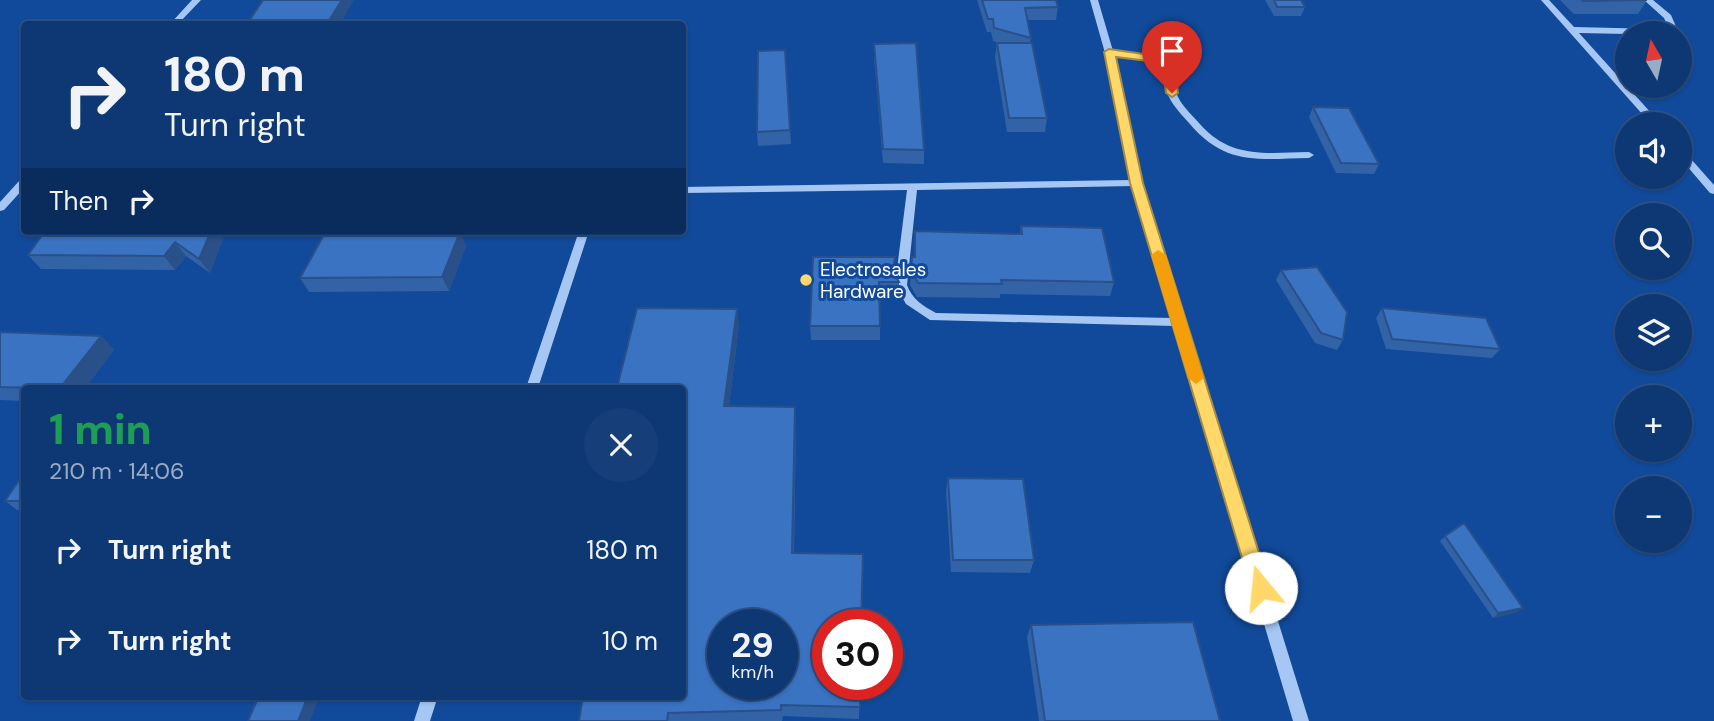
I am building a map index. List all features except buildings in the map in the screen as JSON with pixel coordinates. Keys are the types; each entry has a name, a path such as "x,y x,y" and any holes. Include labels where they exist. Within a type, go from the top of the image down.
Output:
{"street":[{"path":"177,21 197,0"},
{"path":"1094,0 1109,52 1137,183 1301,721"},
{"path":"1545,0 1645,112"},
{"path":"1573,30 1657,32 1673,29 1668,17 1648,0"},
{"path":"1109,52 1160,59 1169,70 1172,93 1215,146 1242,154 1309,155"},
{"path":"1692,166 1714,191"},
{"path":"686,190 1137,183"},
{"path":"0,208 21,185"},
{"path":"912,187 901,285 905,296 915,307 934,317 1179,322"},
{"path":"533,385 583,235"},
{"path":"422,721 429,700"}],"slow traffic":[{"path":"1158,255 1196,378"}],"place":[{"name":"Electrosales Hardware","path":"806,280"}],"route":[{"path":"1172,93 1169,70 1160,59 1109,52 1137,183 1261,588"}]}
